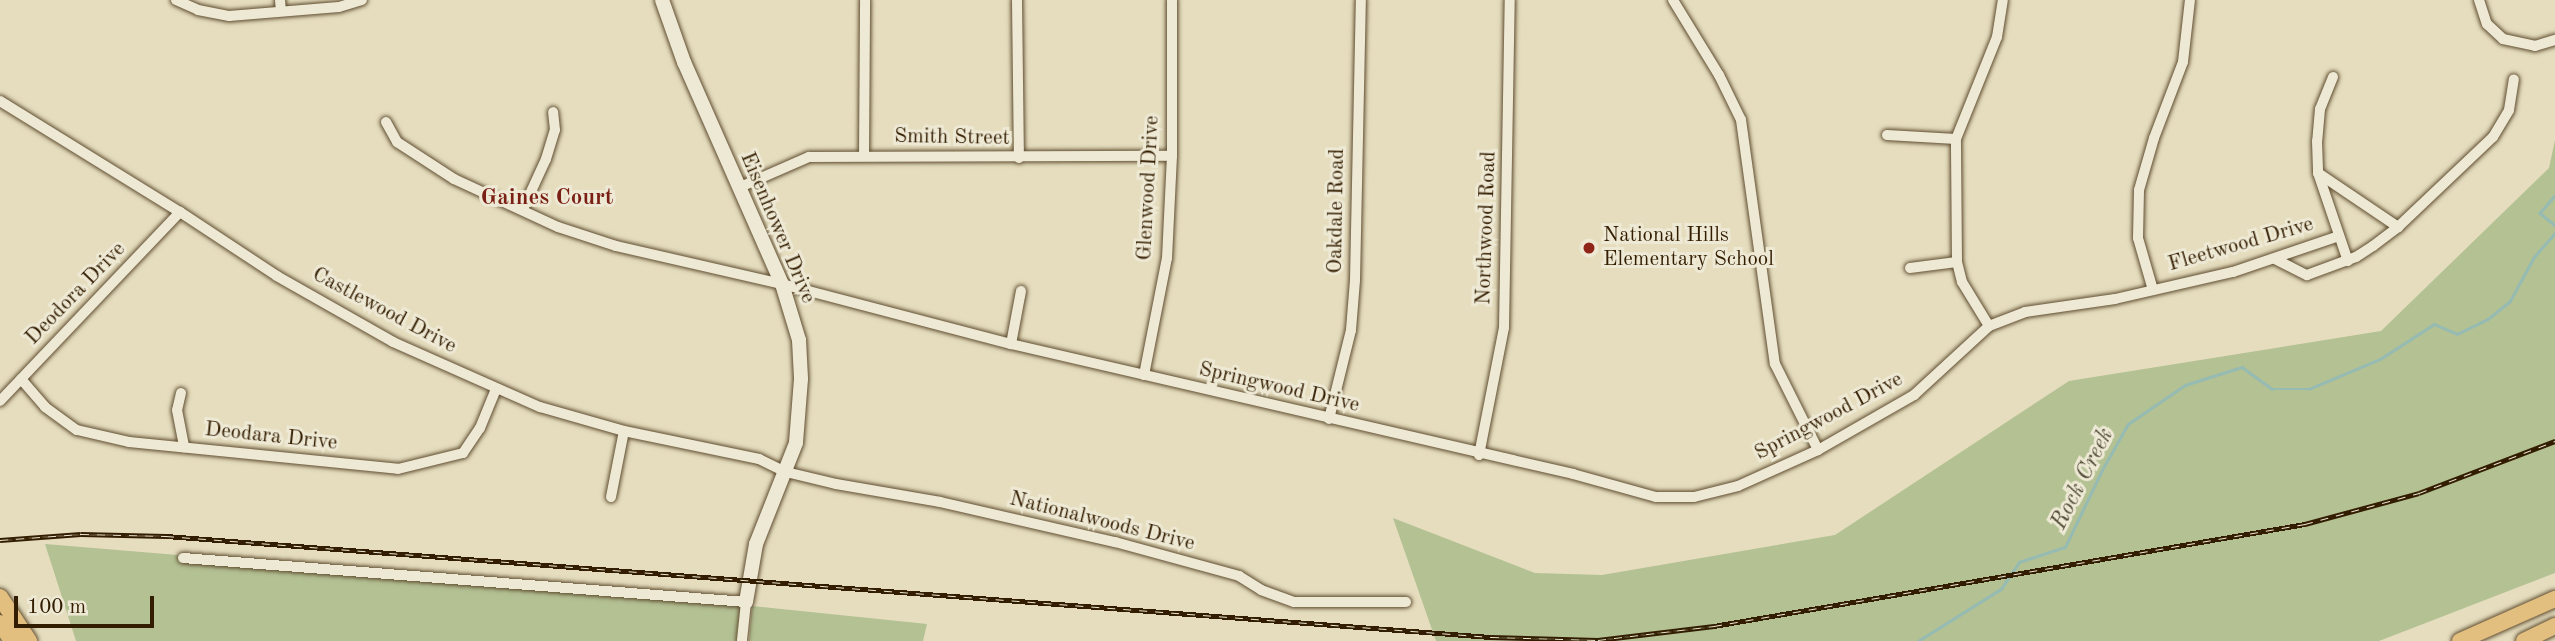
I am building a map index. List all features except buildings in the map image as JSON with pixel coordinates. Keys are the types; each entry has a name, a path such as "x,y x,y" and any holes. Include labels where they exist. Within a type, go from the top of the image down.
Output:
{"main road":[{"path":"0,597 29,641"},
{"path":"2460,641 2555,599"},
{"path":"0,623 12,641"},
{"path":"2524,641 2555,626"}],"street":[{"path":"176,0 198,10 229,16 339,7 362,0"},
{"path":"280,0 281,11"},
{"name":"Eisenhower Drive","path":"662,0 671,30 782,284 802,362 796,443 756,544 742,641"},
{"path":"864,156 865,0"},
{"path":"1017,0 1019,158"},
{"name":"Glenwood Drive","path":"1143,375 1167,258 1172,156 1172,0"},
{"name":"Oakdale Road","path":"1329,419 1351,330 1355,279 1361,0"},
{"name":"Northwood Road","path":"1479,455 1504,328 1510,0"},
{"path":"1673,0 1719,75 1741,120 1775,364 1818,450"},
{"path":"1989,326 1962,282 1957,262 1956,139 1997,37 2003,0"},
{"path":"2153,290 2138,238 2139,190 2154,138 2183,62 2190,0"},
{"path":"2479,0 2487,24 2503,39 2535,46 2555,40"},
{"name":"Fleetwood Drive","path":"2333,77 2320,109 2316,141 2318,173 2348,261"},
{"path":"2275,259 2307,275 2348,261 2398,227 2493,137 2509,110 2514,79"},
{"name":"Castlewood Drive","path":"0,101 180,212 277,276 393,342 540,407 624,431 760,459 786,472"},
{"path":"523,209 546,159 555,130 553,112"},
{"name":"Springwood Drive","path":"386,122 397,142 454,178 558,227 616,246 782,284 1010,344 1479,455 1573,474 1656,497 1694,497 1738,486 1818,450 1914,396 1989,326 2025,312 2115,299 2153,290"},
{"path":"1887,135 1956,139"},
{"name":"Smith Street","path":"738,188 809,157 1172,156"},
{"path":"2318,173 2398,227"},
{"name":"Deodora Drive","path":"0,401 180,212"},
{"name":"Fleetwood Drive","path":"2153,290 2275,259 2291,250 2339,236"},
{"path":"1910,268 1957,262"},
{"path":"1010,344 1021,291"},
{"name":"Deodara Drive","path":"21,379 45,407 77,430 129,442 398,469 463,453 480,428 496,388"},
{"path":"181,393 177,410 184,447"},
{"path":"611,497 624,431"},
{"name":"Nationalwoods Drive","path":"786,472 940,502 1115,542 1239,576 1261,590 1294,601 1406,602"},
{"path":"183,558 746,602"}],"green space":[{"path":"2555,140 2555,573 2379,641 1436,641 1393,518 1535,573 1602,575 1835,535 2069,381 2381,331 2549,168"},
{"path":"45,544 746,602 744,641 76,641"},
{"path":"752,606 927,624 923,641 749,641"}],"waterway":[{"name":"Rock Creek","path":"2555,196 2540,213 2555,225"},
{"name":"Rock Creek","path":"1918,641 2001,589 2019,562 2065,547 2102,470 2128,424 2185,385 2242,367 2272,389 2309,389 2380,359 2434,324 2457,334 2488,319 2510,301 2534,257 2555,233"}],"railway":[{"path":"0,540 81,534 166,536 1491,637 1598,640 1714,626 2305,524 2419,493 2555,441"}],"place":[{"name":"National Hills Elementary School","path":"1589,248"}],"district":[{"name":"Gaines Court","path":"547,198"}]}
